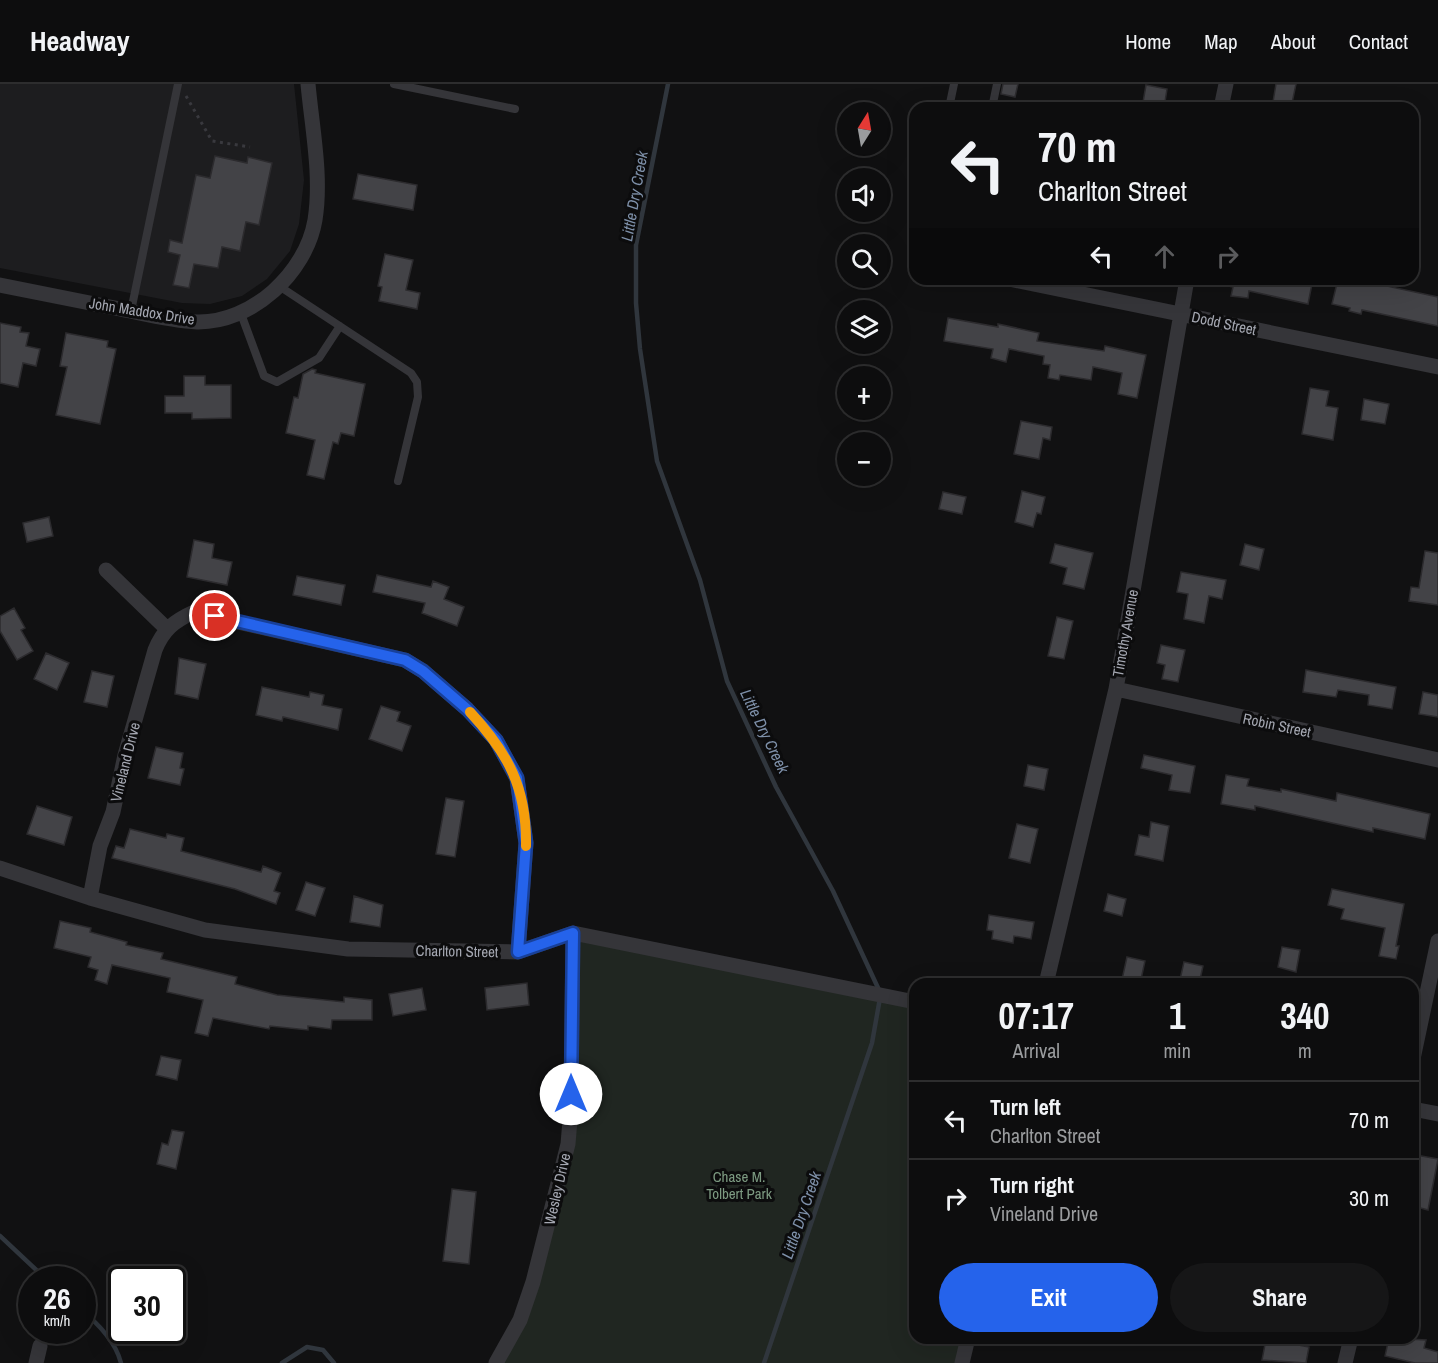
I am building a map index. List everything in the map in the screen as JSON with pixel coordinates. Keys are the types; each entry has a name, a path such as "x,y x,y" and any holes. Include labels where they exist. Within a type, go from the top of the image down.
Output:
{"street":[{"name":"John Maddox Drive","path":"0,285 198,322 240,312 279,286 308,249 315,220 318,186 308,84"},
{"path":"1222,102 1226,84"},
{"name":"Dodd Street","path":"1038,285 1438,367"},
{"name":"Timothy Avenue","path":"1047,978 1116,689 1186,285"},
{"path":"106,570 167,629 175,621 194,612 405,660 423,671 467,709 496,740 517,778 526,843 518,952"},
{"name":"Vineland Drive","path":"90,898 100,846 113,812 125,755 152,661 160,638 167,629"},
{"name":"Robin Street","path":"1116,689 1438,760"},
{"name":"Charlton Street","path":"0,868 90,898 205,930 244,937 348,949 518,952 573,933"},
{"path":"573,933 909,1001"},
{"name":"Wesley Drive","path":"496,1363 520,1320 533,1282 568,1144 571,1108 573,933"},
{"path":"1419,1031 1438,941"},
{"path":"1419,1110 1438,1114"},
{"path":"962,1363 967,1344"},
{"path":"1345,1363 1350,1344"},
{"path":"36,1363 40,1346"}],"lane":[{"path":"131,311 178,84"},
{"path":"394,84 515,109"},
{"path":"950,102 954,84"},
{"path":"993,102 997,84"},
{"path":"279,286 411,373 417,382 418,397 398,481"},
{"path":"240,312 264,376 277,382 318,358 340,326"}],"path":[{"path":"184,93 212,141 250,147"}],"shaded area":[{"path":"0,84 294,84 304,180 299,224 290,251 267,279 242,296 210,304 182,303 0,268"}],"green space":[{"name":"Chase M. Tolbert Park","path":"573,933 909,1001 909,1344 967,1344 962,1363 496,1363 520,1320 568,1144"}],"building":[{"path":"1003,84 1018,84 1015,97 1001,94"},
{"path":"1276,84 1296,84 1292,102 1273,102"},
{"path":"1146,85 1167,89 1165,102 1143,102"},
{"path":"215,156 247,163 248,157 272,163 259,225 246,222 240,251 222,247 218,268 194,264 189,288 173,285 180,255 168,252 170,240 182,243 196,175 210,178"},
{"path":"358,174 417,185 413,210 353,199"},
{"path":"385,254 413,260 406,290 420,293 417,309 379,301 382,287 378,286"},
{"path":"1224,285 1312,285 1308,304 1249,291 1248,298 1231,296 1233,287"},
{"path":"1337,285 1382,285 1438,297 1438,326 1362,310 1361,314 1349,311 1350,308 1332,304"},
{"path":"948,318 998,327 998,324 1039,333 1037,341 1104,351 1105,346 1146,355 1137,398 1118,394 1122,373 1093,367 1091,380 1060,375 1059,380 1048,378 1050,365 1043,364 1044,356 1009,349 1006,362 991,358 993,349 944,341"},
{"path":"0,323 21,327 20,332 29,333 26,346 40,349 36,366 23,363 18,387 0,383"},
{"path":"66,333 108,341 107,347 116,349 100,424 56,415 67,367 60,366"},
{"path":"312,369 316,370 315,373 365,384 354,436 341,433 338,444 333,442 324,479 307,475 315,440 286,433 294,397 298,398 303,374"},
{"path":"184,376 205,376 205,385 231,385 231,418 192,419 192,413 165,413 165,396 184,396"},
{"path":"1310,388 1329,391 1326,406 1338,408 1333,440 1302,434"},
{"path":"1364,399 1389,404 1385,424 1361,420"},
{"path":"1021,421 1052,427 1050,440 1043,438 1039,459 1014,454"},
{"path":"1022,491 1045,497 1041,514 1037,513 1033,527 1015,522"},
{"path":"943,492 966,497 962,514 939,509"},
{"path":"49,517 53,536 27,542 23,523"},
{"path":"194,540 214,544 212,558 232,562 227,585 187,577"},
{"path":"1055,544 1093,553 1084,589 1063,584 1067,568 1050,563"},
{"path":"1245,544 1264,549 1259,570 1240,565"},
{"path":"1425,551 1438,553 1438,605 1409,601 1411,587 1419,588"},
{"path":"1181,572 1226,580 1222,599 1209,596 1204,623 1184,619 1188,594 1177,592"},
{"path":"377,575 431,587 433,581 449,587 444,599 464,607 457,626 422,613 425,603 373,592"},
{"path":"297,576 345,585 341,605 293,595"},
{"path":"14,608 25,628 21,630 33,651 17,660 0,631 0,616"},
{"path":"1057,617 1073,621 1064,659 1048,656"},
{"path":"1161,645 1185,650 1178,682 1162,679 1165,665 1157,663"},
{"path":"46,653 69,663 57,690 34,679"},
{"path":"179,658 206,664 198,699 175,694"},
{"path":"1306,670 1396,687 1392,709 1368,705 1369,695 1338,690 1336,697 1303,692"},
{"path":"92,671 114,676 107,707 84,702"},
{"path":"262,687 309,697 310,692 324,695 322,705 342,709 338,730 283,717 282,721 256,715"},
{"path":"1423,692 1438,695 1438,717 1419,714"},
{"path":"381,706 400,712 397,721 411,726 402,751 369,739"},
{"path":"156,747 183,753 180,768 184,769 180,785 148,778"},
{"path":"1144,755 1195,766 1190,793 1169,790 1172,775 1141,768"},
{"path":"1028,765 1048,769 1044,790 1024,786"},
{"path":"1226,775 1249,779 1247,786 1281,792 1281,789 1336,801 1337,793 1430,814 1425,839 1373,828 1373,832 1255,806 1255,810 1221,804"},
{"path":"446,798 464,801 455,857 436,854"},
{"path":"37,806 72,817 64,845 27,834"},
{"path":"1151,822 1169,826 1163,861 1135,855 1139,835 1149,837"},
{"path":"1017,824 1038,829 1030,863 1009,858"},
{"path":"130,829 166,838 167,834 184,838 181,851 261,872 263,866 281,873 274,891 280,893 276,904 235,889 112,858 116,846 124,848"},
{"path":"306,882 325,888 315,916 296,910"},
{"path":"1332,889 1404,904 1396,946 1399,946 1396,959 1379,956 1385,928 1341,919 1344,909 1328,905"},
{"path":"1108,894 1126,899 1122,916 1104,911"},
{"path":"354,896 383,905 380,927 350,922"},
{"path":"989,915 1034,922 1031,939 1014,936 1013,943 992,939 993,931 987,930"},
{"path":"60,921 91,928 90,932 127,942 126,945 163,953 161,959 237,977 235,984 277,995 344,1002 344,997 372,1000 372,1020 332,1020 331,1029 308,1026 308,1030 270,1026 269,1029 213,1018 208,1036 195,1033 203,1000 167,992 170,978 112,965 107,984 95,980 98,970 88,967 91,957 54,948"},
{"path":"1282,947 1300,950 1296,972 1278,967"},
{"path":"1127,957 1145,961 1141,978 1122,978"},
{"path":"1184,962 1203,966 1200,978 1180,978"},
{"path":"527,983 529,1005 487,1010 485,988"},
{"path":"422,988 426,1010 393,1016 389,994"},
{"path":"161,1056 181,1060 177,1080 156,1075"},
{"path":"172,1130 184,1132 176,1169 157,1164 162,1143 168,1145"},
{"path":"1419,1156 1438,1159 1428,1210 1419,1208"},
{"path":"452,1189 476,1192 469,1264 443,1261"},
{"path":"1419,1340 1426,1340 1424,1348 1438,1352 1438,1363 1415,1363 1385,1356 1388,1344 1419,1344"},
{"path":"1265,1344 1293,1344 1309,1347 1306,1363 1262,1360"}],"waterway":[{"name":"Little Dry Creek","path":"668,84 636,245 636,303 640,349 657,461 700,580 727,681 776,787 833,891 879,990"},
{"name":"Little Dry Creek","path":"764,1363 872,1043 880,998"},
{"path":"0,1236 32,1266"},
{"path":"96,1323 115,1348 121,1363"},
{"path":"282,1363 307,1347 323,1350 334,1363"}],"slow traffic":[{"path":"470,712 496,740 517,778 526,846"}],"route":[{"path":"215,616 405,660 423,671 467,709 496,740 517,778 526,843 518,952 573,933 571,1094"}]}
